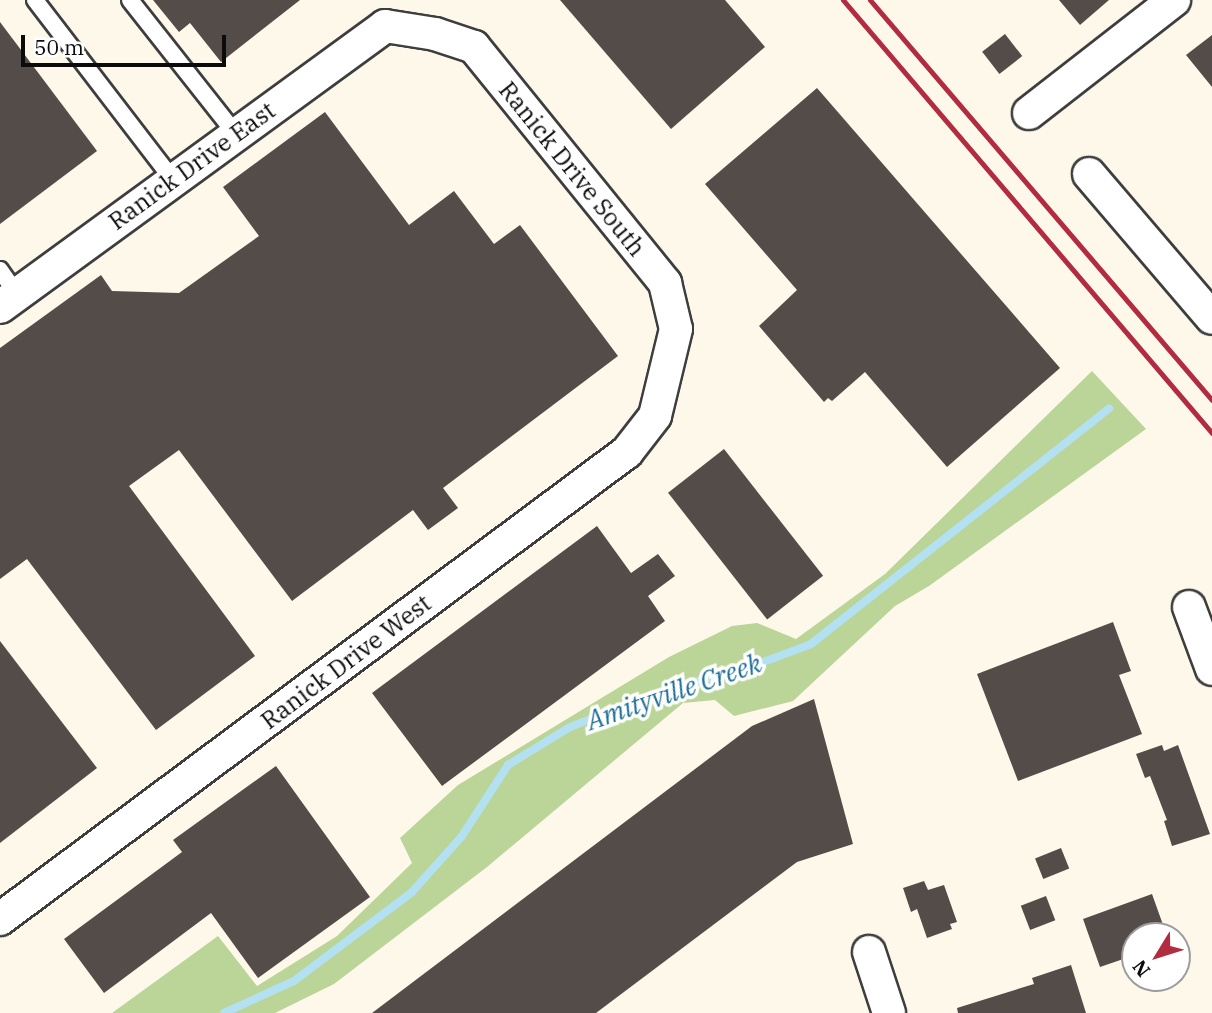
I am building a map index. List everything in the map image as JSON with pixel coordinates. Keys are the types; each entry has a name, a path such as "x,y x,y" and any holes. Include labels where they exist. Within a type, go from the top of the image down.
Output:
{"street":[{"path":"1029,113 1174,0"},
{"name":"Ranick Drive East","path":"6,290 173,180 385,26"},
{"name":"Ranick Drive South","path":"385,26 435,33 474,47 665,284 676,329 664,383"},
{"path":"1089,174 1212,318"},
{"name":"Ranick Drive West","path":"0,919 627,452 655,416 664,383"},
{"path":"1189,607 1212,669"},
{"path":"869,952 889,1013"}],"lane":[{"path":"35,0 173,180"},
{"path":"130,0 236,134"}],"green space":[{"path":"1092,371 1146,429 929,586 895,606 793,701 734,716 715,700 683,703 487,867 334,984 275,1013 112,1013 218,936 257,986 337,936 412,863 400,838 458,785 669,657 732,626 757,623 796,639 885,574"}],"building":[{"path":"153,0 300,0 221,62 190,23 179,32"},
{"path":"560,0 725,0 765,47 671,129"},
{"path":"1059,0 1109,0 1080,25"},
{"path":"0,22 97,151 0,224"},
{"path":"1005,34 1022,56 999,74 982,52"},
{"path":"1212,35 1212,87 1186,55"},
{"path":"817,88 1060,368 947,467 865,372 832,401 828,398 824,402 759,326 797,290 705,184"},
{"path":"325,112 409,225 454,191 494,244 520,225 618,356 443,488 458,508 428,530 413,510 292,601 179,450 129,486 255,656 156,730 27,559 0,579 0,348 101,275 112,291 179,293 259,236 223,187"},
{"path":"724,449 823,576 767,620 668,493"},
{"path":"597,526 631,573 658,554 675,576 648,596 665,621 442,786 372,693"},
{"path":"1113,622 1131,671 1119,675 1142,734 1018,781 977,674"},
{"path":"0,641 97,768 0,843"},
{"path":"814,699 853,844 797,862 596,1013 372,1013 752,726"},
{"path":"1162,745 1164,751 1178,745 1210,834 1172,846 1164,821 1167,820 1150,776 1145,778 1136,754"},
{"path":"276,766 370,897 258,978 211,913 104,993 64,939 182,852 173,840"},
{"path":"1061,848 1069,868 1043,879 1035,858"},
{"path":"924,881 928,890 944,885 957,922 950,924 952,929 927,938 917,909 911,912 903,888"},
{"path":"1152,894 1162,922 1121,922 1121,960 1100,967 1083,919"},
{"path":"1046,896 1055,920 1030,930 1021,906"},
{"path":"1071,965 1086,1013 958,1013 957,1008 1034,984 1032,978"}],"waterway":[{"name":"Amityville Creek","path":"224,1013 294,981 412,892 462,836 508,765 570,727 679,685 734,673 811,644 1109,409"}],"railway":[{"path":"843,0 1212,433"},
{"path":"870,0 1212,400"}]}
